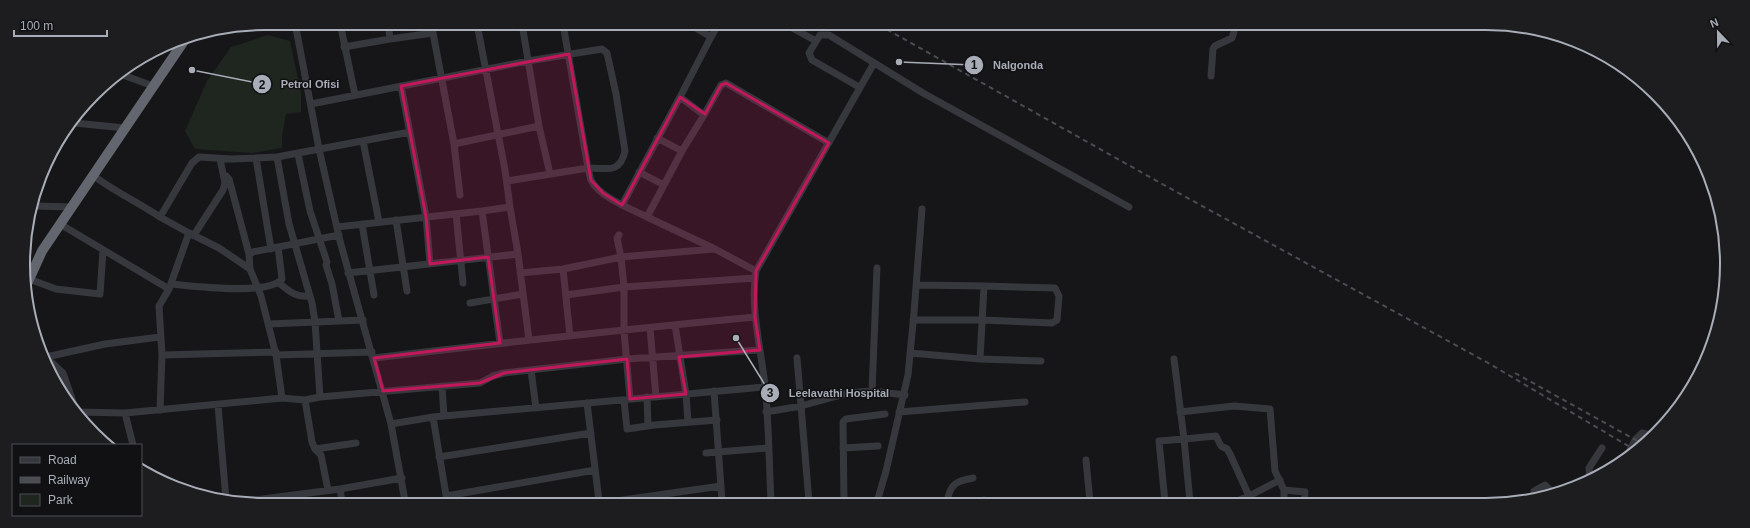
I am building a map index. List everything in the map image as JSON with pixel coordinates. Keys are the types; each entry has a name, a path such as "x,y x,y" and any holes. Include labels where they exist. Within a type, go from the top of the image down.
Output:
{"highway":[{"path":"31,276 42,251 181,45"}],"street":[{"path":"296,30 319,149 337,228 348,273 383,391 402,478 405,498"},
{"path":"341,30 355,95"},
{"path":"389,30 390,39"},
{"path":"432,30 454,144 460,195"},
{"path":"478,30 507,181 529,340"},
{"path":"523,30 538,126 550,174"},
{"path":"565,30 588,168 591,180 594,184 603,193 622,205 715,249 756,274"},
{"path":"700,30 711,37"},
{"path":"622,205 638,172 715,30"},
{"path":"796,30 816,41"},
{"path":"1211,76 1212,49 1232,38 1234,30"},
{"path":"344,47 433,33"},
{"path":"859,87 812,60 809,53 820,35 829,35 923,93 1129,206"},
{"path":"311,104 528,61 598,49 605,50 616,94 623,133 625,151 623,160 619,166 614,168 588,168 507,181"},
{"path":"771,498 765,387 755,317 756,274 859,87 874,63"},
{"path":"125,76 153,86"},
{"path":"647,217 682,151 721,85 726,83 829,143"},
{"path":"401,86 426,217 430,264"},
{"path":"680,97 704,115"},
{"path":"77,123 125,128"},
{"path":"454,144 538,126"},
{"path":"160,217 195,159 277,157 410,132"},
{"path":"657,138 682,151"},
{"path":"363,141 378,222"},
{"path":"298,154 310,211 327,262 326,265 332,284 339,321"},
{"path":"277,157 294,244 310,296 315,322 320,397"},
{"path":"60,224 103,250 170,286 258,288 279,283 282,279 274,248 256,158"},
{"path":"160,410 162,355 159,306 170,286 192,234 223,190 225,183 220,159"},
{"path":"638,172 664,185"},
{"path":"224,175 229,179 249,254 250,268 269,324 276,354 282,398"},
{"path":"94,176 112,189 141,204 160,217 250,268"},
{"path":"37,206 72,207"},
{"path":"337,228 396,220 482,212 510,207"},
{"path":"878,498 886,471 899,412 905,395 922,209"},
{"path":"482,212 495,298 500,344"},
{"path":"456,214 463,283"},
{"path":"396,220 407,291"},
{"path":"362,224 374,295"},
{"path":"619,234 617,238 621,257 624,287 624,331 627,359 627,429 717,420"},
{"path":"249,254 339,235"},
{"path":"520,273 563,269 621,257 715,249"},
{"path":"31,283 56,289 100,294 103,250"},
{"path":"348,273 518,254"},
{"path":"872,391 877,268"},
{"path":"563,269 570,336"},
{"path":"566,296 624,287 756,274"},
{"path":"279,283 296,295 302,297 310,296"},
{"path":"913,320 982,320 1052,323 1057,320 1057,291 1052,287 916,285"},
{"path":"980,359 984,286"},
{"path":"470,303 523,294"},
{"path":"162,355 373,355 500,344 755,317"},
{"path":"269,324 363,320"},
{"path":"675,325 686,394 688,422"},
{"path":"650,328 654,357 656,397"},
{"path":"49,356 105,344 160,337"},
{"path":"85,414 125,413 282,398 306,400 320,397 480,383 498,374 627,359 679,357 760,350"},
{"path":"910,353 980,359 1041,361"},
{"path":"797,358 809,498"},
{"path":"1174,359 1190,498"},
{"path":"52,363 62,373 71,397"},
{"path":"531,370 536,408"},
{"path":"442,386 444,416"},
{"path":"391,424 433,417 765,387"},
{"path":"714,391 722,498"},
{"path":"766,412 801,406 848,393 872,391 905,395"},
{"path":"647,398 648,426"},
{"path":"306,400 312,442 315,449 321,455 328,490"},
{"path":"899,412 1025,402"},
{"path":"588,403 599,498"},
{"path":"218,405 226,495"},
{"path":"1180,412 1234,406 1270,409 1275,471 1284,490 1284,498"},
{"path":"125,413 133,444"},
{"path":"844,498 842,426 844,420 885,414"},
{"path":"433,417 446,498"},
{"path":"439,457 591,433"},
{"path":"1631,447 1637,436 1645,435"},
{"path":"1165,498 1159,440 1216,436 1221,446 1227,449 1230,454 1250,496"},
{"path":"315,449 356,443"},
{"path":"843,448 878,446"},
{"path":"706,453 768,448"},
{"path":"1589,474 1589,468 1602,448"},
{"path":"1086,460 1090,498"},
{"path":"451,498 595,470"},
{"path":"270,498 340,489 402,478"},
{"path":"948,498 950,488 954,484 973,478"},
{"path":"1245,498 1280,480"},
{"path":"1534,493 1534,491 1545,485 1549,489"},
{"path":"637,498 721,486"},
{"path":"340,489 342,498"},
{"path":"1284,490 1305,492 1304,498"}],"highlighted area":[{"path":"569,54 591,180 603,193 622,205 680,97 705,114 721,85 726,83 829,143 756,271 755,317 760,350 679,357 686,394 630,399 627,359 504,373 480,383 383,391 374,358 500,343 488,257 430,264 426,217 401,86"}],"green space":[{"path":"268,35 290,41 301,93 301,112 286,114 282,136 282,148 252,153 195,149 185,131 207,81 231,47"}],"railway":[{"path":"888,30 1164,185 1490,364 1631,448"},
{"path":"1515,373 1638,441"}],"place":[{"name":"Nalgonda","path":"899,62"},
{"name":"Petrol Ofisi","path":"192,70"},
{"name":"Leelavathi Hospital","path":"736,338"}]}
